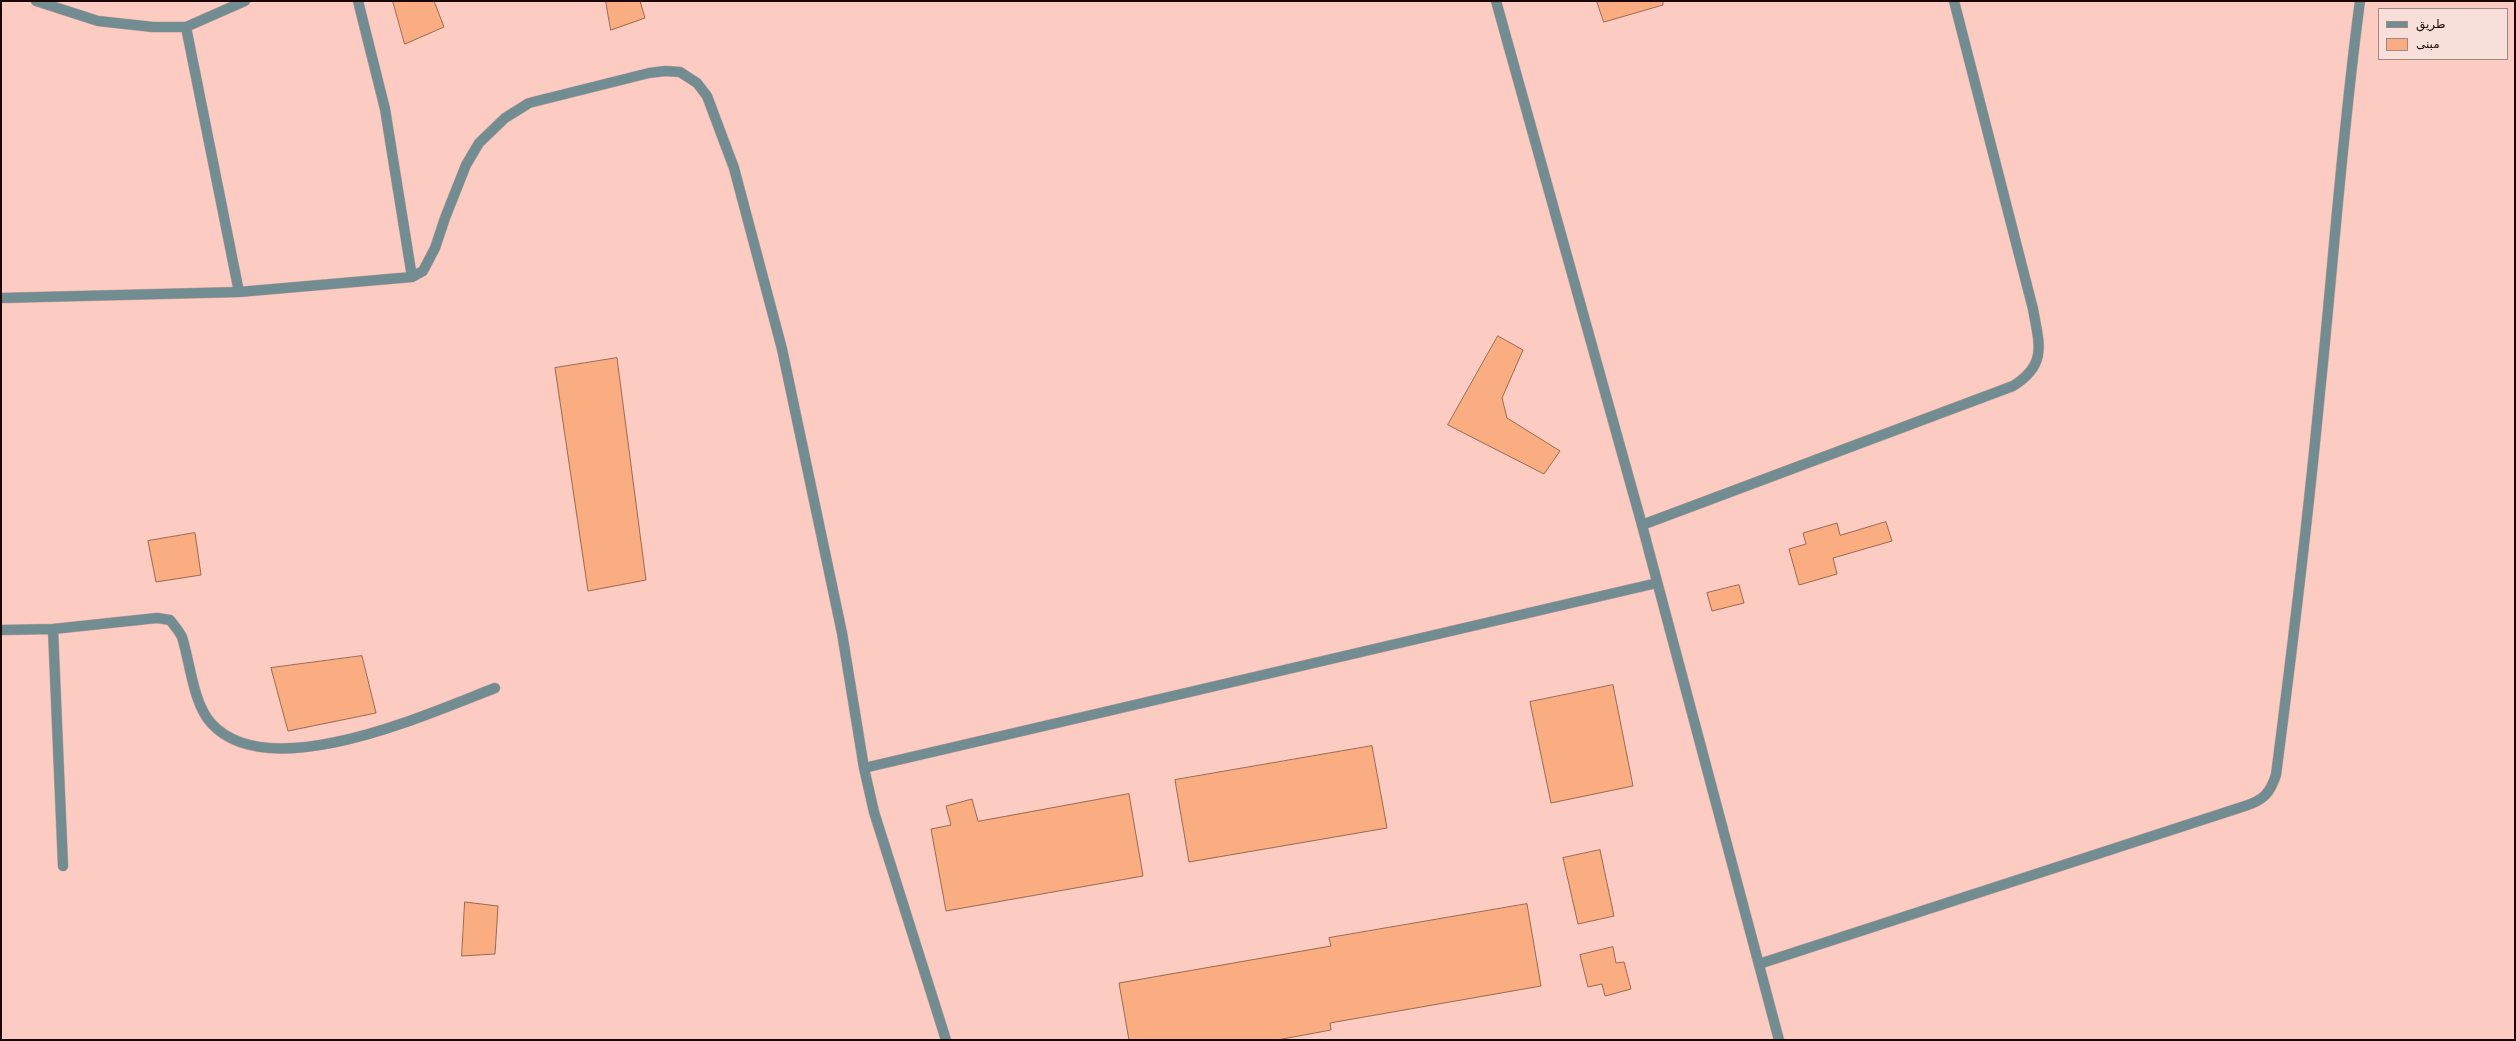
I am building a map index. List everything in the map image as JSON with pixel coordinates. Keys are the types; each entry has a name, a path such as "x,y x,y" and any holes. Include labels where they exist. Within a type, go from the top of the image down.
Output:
{"street":[{"path":"36,1 98,21 153,28 186,27 245,1"},
{"path":"358,1 385,109 412,277"},
{"path":"1496,1 1642,525 1779,1040"},
{"path":"1642,525 2013,386 2028,376 2035,366 2039,348 2033,309 1954,1"},
{"path":"1759,964 2260,801 2270,793 2276,775 2295,626 2319,402 2340,170 2360,1"},
{"path":"186,27 239,292"},
{"path":"1,298 239,292 412,277 423,271 435,248 445,218 464,172 479,143 505,118 529,103 649,73 680,72 697,83 706,96 734,168 782,349 842,633 864,768 874,812 946,1040"},
{"path":"864,768 1657,584"},
{"path":"1,630 53,629 157,618 170,620 181,636 197,697 210,723 234,740 265,747 288,750 351,739 393,728 495,688"},
{"path":"53,629 63,866"}],"building":[{"path":"393,1 434,1 444,27 405,44"},
{"path":"606,1 640,1 645,18 611,30"},
{"path":"1597,1 1663,1 1663,5 1604,22"},
{"path":"1498,336 1523,350 1502,398 1507,418 1560,451 1544,474 1448,425"},
{"path":"617,358 646,580 588,591 555,368"},
{"path":"1886,522 1892,541 1833,558 1837,574 1799,585 1789,549 1806,544 1803,533 1837,523 1840,535"},
{"path":"195,533 201,575 156,582 148,541"},
{"path":"1739,585 1744,603 1712,611 1707,593"},
{"path":"362,656 376,713 288,731 271,668"},
{"path":"1613,685 1633,786 1551,803 1530,702"},
{"path":"1372,746 1387,828 1189,862 1175,780"},
{"path":"1129,794 1143,876 946,911 931,829 951,825 946,806 972,799 978,821"},
{"path":"1600,850 1614,916 1578,924 1563,858"},
{"path":"465,902 498,906 495,954 462,956"},
{"path":"1527,904 1541,986 1330,1023 1331,1030 1277,1040 1129,1040 1119,983 1331,946 1329,938"},
{"path":"1613,947 1616,963 1624,962 1631,989 1605,996 1602,984 1588,987 1580,955"}]}
